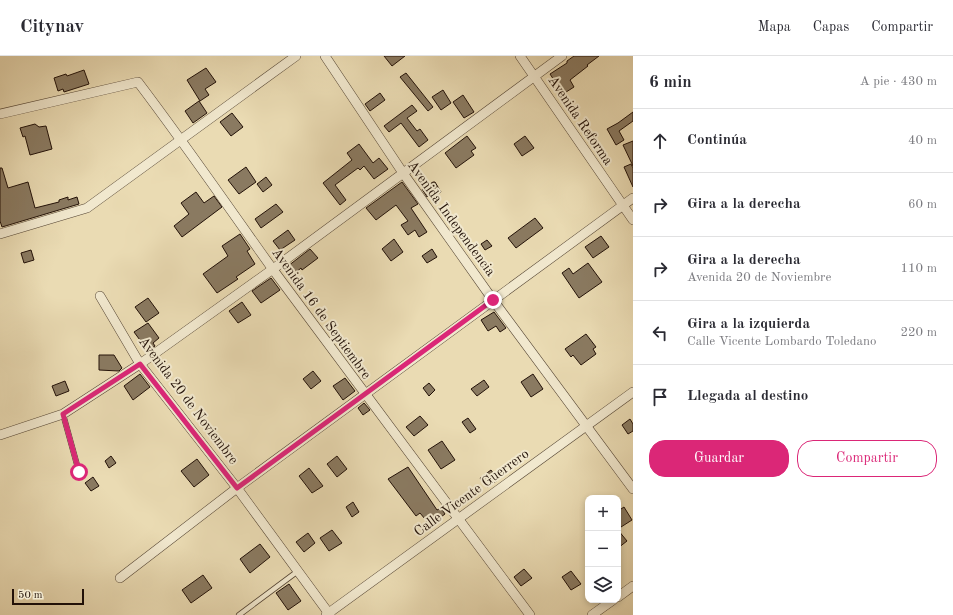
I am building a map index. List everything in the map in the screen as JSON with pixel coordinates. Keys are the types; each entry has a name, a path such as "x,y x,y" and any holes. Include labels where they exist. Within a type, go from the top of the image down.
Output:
{"street":[{"path":"0,234 87,208 296,56"},
{"name":"Avenida Independencia","path":"325,56 403,173 493,300 633,489"},
{"name":"Avenida Reforma","path":"520,56 633,220"},
{"path":"1,432 63,414 140,364 273,269 562,56"},
{"name":"Avenida 16 de Septiembre","path":"0,114 138,82 181,139 273,269 530,615"},
{"path":"120,578 237,488 633,198"},
{"name":"Avenida 20 de Noviembre","path":"100,296 140,364 237,488 328,614"},
{"name":"Calle Vicente Guerrero","path":"328,614 457,518 633,392"},
{"path":"621,595 633,586"},
{"path":"592,615 609,603"}],"lane":[{"path":"63,414 79,472"},
{"path":"239,615 298,571"}],"building":[{"path":"384,56 405,56 392,66"},
{"path":"574,56 599,56 570,80 574,87 563,94 550,74 567,63 567,61"},
{"path":"206,68 216,82 205,89 209,95 200,101 187,80"},
{"path":"84,70 89,84 64,92 63,89 58,91 54,78 66,74 67,76"},
{"path":"406,73 433,107 428,111 400,77"},
{"path":"443,90 451,103 441,110 432,97"},
{"path":"380,93 385,100 370,111 365,104"},
{"path":"463,95 474,112 464,118 453,102"},
{"path":"199,101 207,113 193,123 185,111"},
{"path":"412,105 417,111 407,118 417,131 420,129 428,140 419,147 401,123 389,132 384,126"},
{"path":"633,112 633,121 619,131 624,140 616,145 607,129"},
{"path":"232,113 243,127 231,136 220,122"},
{"path":"35,124 39,127 46,126 52,149 30,155 25,136 23,137 20,128"},
{"path":"467,136 476,148 471,151 474,155 456,168 445,153"},
{"path":"525,136 534,148 522,156 514,144"},
{"path":"633,141 633,166 623,145"},
{"path":"359,144 373,163 379,158 388,169 374,179 364,166 360,170 358,168 335,185 346,200 340,205 323,183 352,160 347,153"},
{"path":"631,164 633,168 633,187 624,167"},
{"path":"246,167 256,182 239,194 228,180"},
{"path":"0,168 2,168 8,188 28,182 35,208 59,202 59,200 68,197 68,200 77,197 79,204 2,227 0,221"},
{"path":"266,177 272,185 263,192 257,184"},
{"path":"402,182 418,204 411,208 427,232 419,237 415,230 408,235 401,225 408,221 396,205 376,220 366,208"},
{"path":"435,182 441,192 432,197 430,194 427,197 422,189"},
{"path":"196,192 204,203 214,196 222,207 182,237 174,226 189,214 181,203"},
{"path":"276,204 283,212 261,228 255,219"},
{"path":"535,218 543,228 516,248 508,238"},
{"path":"288,230 295,240 280,250 273,241"},
{"path":"240,234 250,249 247,251 255,264 236,277 238,279 217,293 203,274 228,256 222,246"},
{"path":"601,236 609,247 593,258 585,247"},
{"path":"394,239 403,252 391,261 382,249"},
{"path":"487,240 492,246 485,250 481,244"},
{"path":"310,249 318,258 294,274 288,266"},
{"path":"432,249 437,257 427,263 422,256"},
{"path":"31,250 34,260 24,263 21,253"},
{"path":"588,263 602,282 579,298 562,273 569,268 573,274"},
{"path":"271,278 280,290 261,303 252,291"},
{"path":"148,298 159,313 146,322 135,307"},
{"path":"242,302 251,315 238,323 229,311"},
{"path":"494,312 506,328 500,332 496,326 488,331 481,320"},
{"path":"148,323 159,338 153,343 155,346 148,351 134,332"},
{"path":"586,334 596,347 593,349 596,354 581,365 573,355 571,357 565,349"},
{"path":"99,355 114,355 122,368 119,371 99,370"},
{"path":"313,371 321,381 311,389 303,379"},
{"path":"140,374 150,387 133,400 124,386"},
{"path":"533,374 543,389 531,397 521,382"},
{"path":"345,378 355,391 343,400 333,386"},
{"path":"484,380 489,387 477,396 471,389"},
{"path":"65,381 69,391 56,396 52,386"},
{"path":"429,383 435,390 429,396 423,388"},
{"path":"364,403 370,410 363,415 358,408"},
{"path":"420,416 428,425 414,436 406,427"},
{"path":"468,418 476,429 470,433 462,422"},
{"path":"630,419 633,424 633,431 628,434 622,425"},
{"path":"442,441 455,460 441,469 428,450"},
{"path":"111,456 116,463 109,468 105,461"},
{"path":"337,456 347,469 337,477 327,464"},
{"path":"197,459 209,475 194,487 181,471"},
{"path":"408,467 437,510 441,508 445,514 430,525 420,513 416,516 388,479"},
{"path":"309,468 323,486 312,493 299,476"},
{"path":"491,470 498,480 487,487 480,478"},
{"path":"93,477 99,486 91,491 85,483"},
{"path":"353,502 359,512 352,517 346,507"},
{"path":"624,507 632,520 621,527 621,509"},
{"path":"332,530 342,543 329,551 320,538"},
{"path":"308,533 315,543 304,552 296,542"},
{"path":"621,534 627,541 621,546"},
{"path":"260,544 270,557 250,573 240,559"},
{"path":"524,569 532,578 521,586 514,577"},
{"path":"571,571 581,584 571,590 562,577"},
{"path":"203,575 212,588 191,603 182,590"},
{"path":"289,584 301,601 288,610 276,593"}],"route":[{"path":"79,472 63,414 140,364 237,488 493,300"}]}
